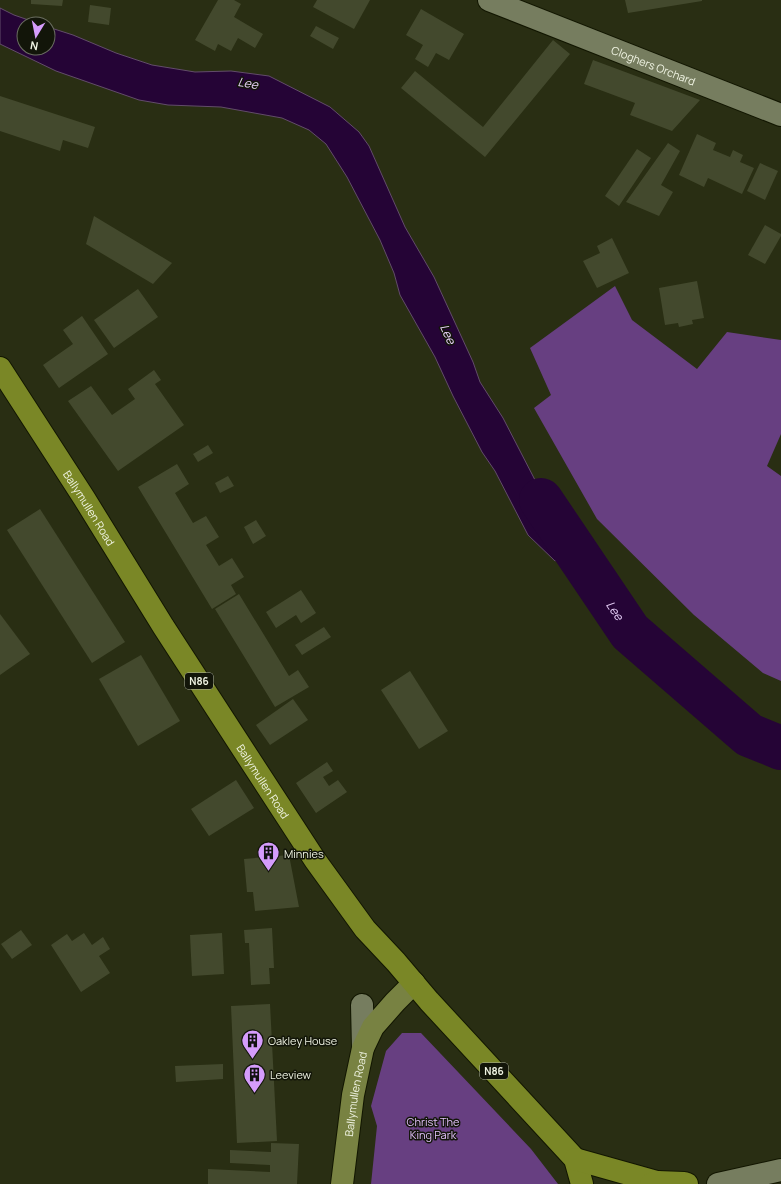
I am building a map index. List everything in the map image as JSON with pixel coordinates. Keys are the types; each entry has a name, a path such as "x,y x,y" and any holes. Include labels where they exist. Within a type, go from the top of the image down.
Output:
{"main road":[{"name":"Ballymullen Road","path":"0,368 84,498 163,626 315,860 365,929 575,1159"},
{"path":"363,1048 373,1028 395,1002 414,983"},
{"name":"Ballymullen Road","path":"342,1184 353,1095 363,1048"},
{"path":"575,1159 654,1183 688,1184"},
{"name":"N86","path":"575,1159 582,1184"}],"street":[{"name":"Cloghers Orchard","path":"489,0 530,7 781,115"},
{"name":"Ballymullen Road","path":"362,1005 363,1048"},
{"path":"718,1184 781,1170"}],"green space":[{"path":"615,286 632,320 697,369 727,332 781,340 781,434 767,466 781,476 781,681 763,673 694,615 597,519 534,408 551,395 530,348"},
{"name":"Christ The King Park","path":"402,1033 421,1033 531,1149 558,1184 371,1184 377,1126 371,1106 386,1051"}],"water":[{"path":"0,8 17,16 16,52 0,44"},
{"path":"56,30 116,53 152,65 195,72 231,71 269,76 330,107 359,132 369,146 405,227 434,277 473,362 480,382 503,418 535,480 583,544 555,561 528,535 495,471 482,452 435,357 400,295 394,273 380,240 347,177 326,144 309,130 282,118 221,107 168,105 139,100 56,71 25,56 56,56"}],"building":[{"path":"31,0 63,0 62,6 31,4"},
{"path":"218,0 234,0 241,4 234,17 263,34 255,48 238,38 231,51 218,44 215,51 195,40"},
{"path":"317,0 370,0 354,29 313,7"},
{"path":"625,0 702,0 702,1 628,13"},
{"path":"90,5 111,8 109,25 88,22"},
{"path":"421,9 464,34 449,60 436,53 428,67 415,59 423,45 406,35"},
{"path":"316,26 339,38 333,49 310,36"},
{"path":"553,40 570,54 485,157 401,88 415,71 483,127"},
{"path":"593,60 700,100 672,131 630,115 635,103 584,84"},
{"path":"0,96 95,127 88,148 63,140 60,151 0,131"},
{"path":"697,134 716,143 713,150 730,157 733,150 743,155 740,162 754,168 742,194 708,178 704,187 679,175"},
{"path":"668,143 680,151 661,185 673,192 659,216 626,202"},
{"path":"637,149 651,158 619,206 605,196"},
{"path":"760,163 778,171 765,200 747,191"},
{"path":"94,216 172,263 153,284 86,244"},
{"path":"765,225 781,234 781,236 765,264 748,255"},
{"path":"612,238 629,273 597,288 583,261 600,253 597,246"},
{"path":"697,281 704,318 692,320 693,324 679,327 678,323 665,325 659,288"},
{"path":"138,289 158,317 114,348 94,320"},
{"path":"82,316 108,354 59,388 43,365 73,344 63,330"},
{"path":"154,370 161,380 155,384 184,425 118,471 68,401 91,386 112,415 135,399 128,389"},
{"path":"208,445 213,453 198,462 193,454"},
{"path":"177,464 189,484 175,493 193,523 206,516 219,537 206,545 219,566 232,558 244,577 231,585 236,594 212,609 138,487"},
{"path":"228,476 234,486 220,493 215,483"},
{"path":"40,509 125,642 92,663 7,530"},
{"path":"256,520 266,536 253,544 244,527"},
{"path":"301,590 316,613 301,623 296,615 276,628 266,612"},
{"path":"239,594 289,676 298,670 309,687 275,707 215,609"},
{"path":"0,614 30,654 0,675"},
{"path":"324,627 331,637 302,655 295,645"},
{"path":"141,655 180,721 138,746 99,679"},
{"path":"410,671 448,731 419,749 381,690"},
{"path":"293,699 308,720 270,745 256,725"},
{"path":"327,762 333,771 323,777 329,786 338,780 347,792 316,813 296,783"},
{"path":"236,780 254,808 209,836 191,809"},
{"name":"Minnies","path":"289,855 299,907 255,911 253,892 247,892 244,859"},
{"path":"272,928 274,968 269,968 270,984 251,985 249,943 245,943 244,930"},
{"path":"21,930 32,945 12,959 1,944"},
{"path":"84,933 92,945 103,937 110,949 99,956 110,973 81,992 51,945 67,934 72,941"},
{"path":"222,933 224,974 192,976 190,935"},
{"path":"270,1004 277,1141 237,1143 231,1006"},
{"path":"223,1064 223,1079 176,1082 175,1066"},
{"path":"271,1143 299,1144 297,1184 208,1184 208,1169 270,1172 270,1165 230,1163 230,1150 271,1152"}],"waterway":[{"name":"Lee","path":"541,500 630,632 749,735 781,748"}],"place":[{"name":"Minnies","path":"269,872"},
{"name":"Oakley House","path":"253,1060"},
{"name":"Leeview","path":"255,1094"}]}
